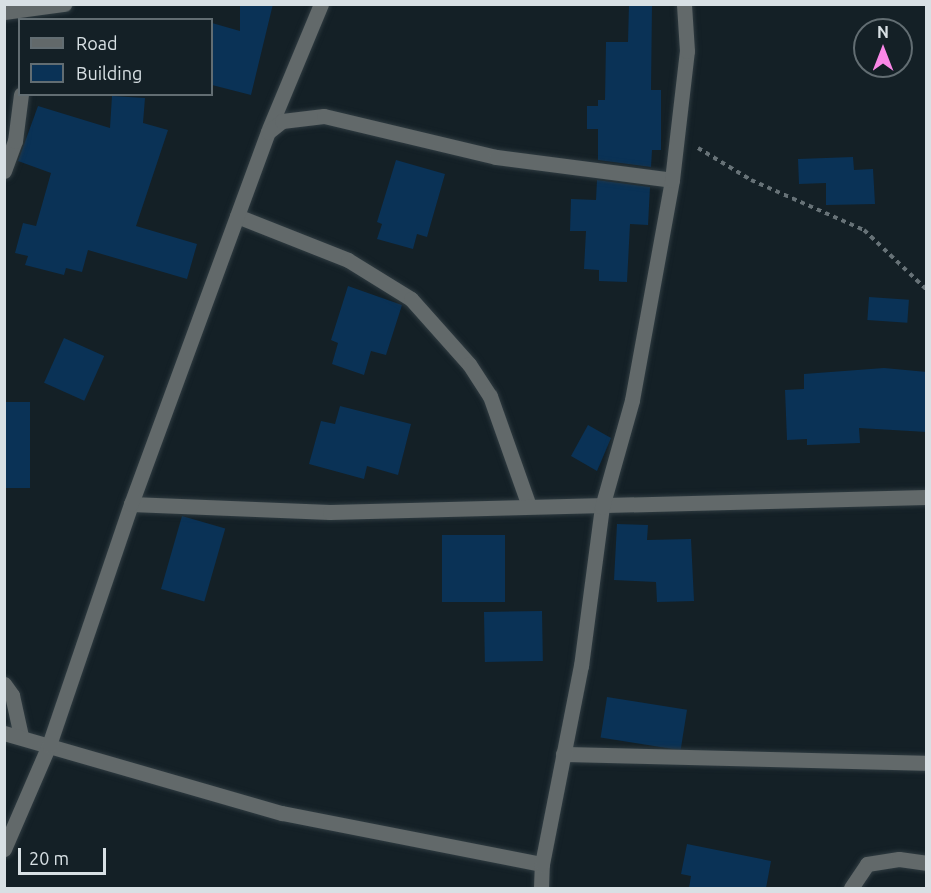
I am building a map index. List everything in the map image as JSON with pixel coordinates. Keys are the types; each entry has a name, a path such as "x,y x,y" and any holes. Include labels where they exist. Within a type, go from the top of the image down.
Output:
{"street":[{"path":"4,12 22,15 64,4"},
{"path":"4,849 49,745 131,504 268,132 321,4"},
{"path":"541,888 542,864 581,666 602,507 632,400 679,137 687,51 684,4"},
{"path":"4,171 15,141 21,96"},
{"path":"268,132 282,121 324,116 496,158 672,180"},
{"path":"237,216 348,260 411,299 469,364 490,396 529,506"},
{"path":"131,504 330,512 529,506 602,507 927,497"},
{"path":"4,684 12,695 21,736"},
{"path":"4,733 21,736 282,813 542,864"},
{"path":"563,754 927,763"},
{"path":"851,888 867,864 899,859 927,863"}],"path":[{"path":"679,137 751,180 864,230 927,289"}],"building":[{"path":"240,4 273,4 251,95 213,85 213,23 240,31"},
{"path":"629,4 652,4 651,90 661,90 661,150 652,150 651,167 598,160 598,129 587,129 587,106 598,106 598,100 605,100 606,42 628,42"},
{"path":"112,96 145,98 143,123 168,130 136,226 197,244 187,279 88,250 82,272 66,268 64,275 25,265 28,256 15,253 23,223 36,226 51,173 18,161 38,106 110,128"},
{"path":"853,157 854,170 873,169 875,204 826,205 826,183 799,184 798,159"},
{"path":"396,160 445,174 427,237 417,234 413,249 377,239 382,224 377,222"},
{"path":"597,180 650,187 648,225 630,224 627,282 599,281 599,270 584,269 586,231 570,231 571,199 596,200"},
{"path":"348,286 402,305 386,355 371,351 364,375 332,364 338,343 331,340"},
{"path":"869,297 909,300 907,323 867,320"},
{"path":"64,338 104,356 84,401 44,383"},
{"path":"884,368 927,372 927,432 859,428 860,443 807,445 807,439 787,440 785,390 804,389 804,374"},
{"path":"4,402 30,402 30,488 4,488"},
{"path":"340,406 411,424 398,475 367,466 364,479 309,464 321,421 335,424"},
{"path":"588,425 611,438 597,471 571,456"},
{"path":"182,516 225,528 204,601 161,589"},
{"path":"617,524 648,525 647,540 691,539 694,601 657,602 656,582 614,580"},
{"path":"442,535 505,535 505,602 442,602"},
{"path":"542,611 543,661 485,662 484,612"},
{"path":"607,697 687,710 681,750 601,737"},
{"path":"687,844 771,861 766,888 689,888 691,876 681,874"}]}
